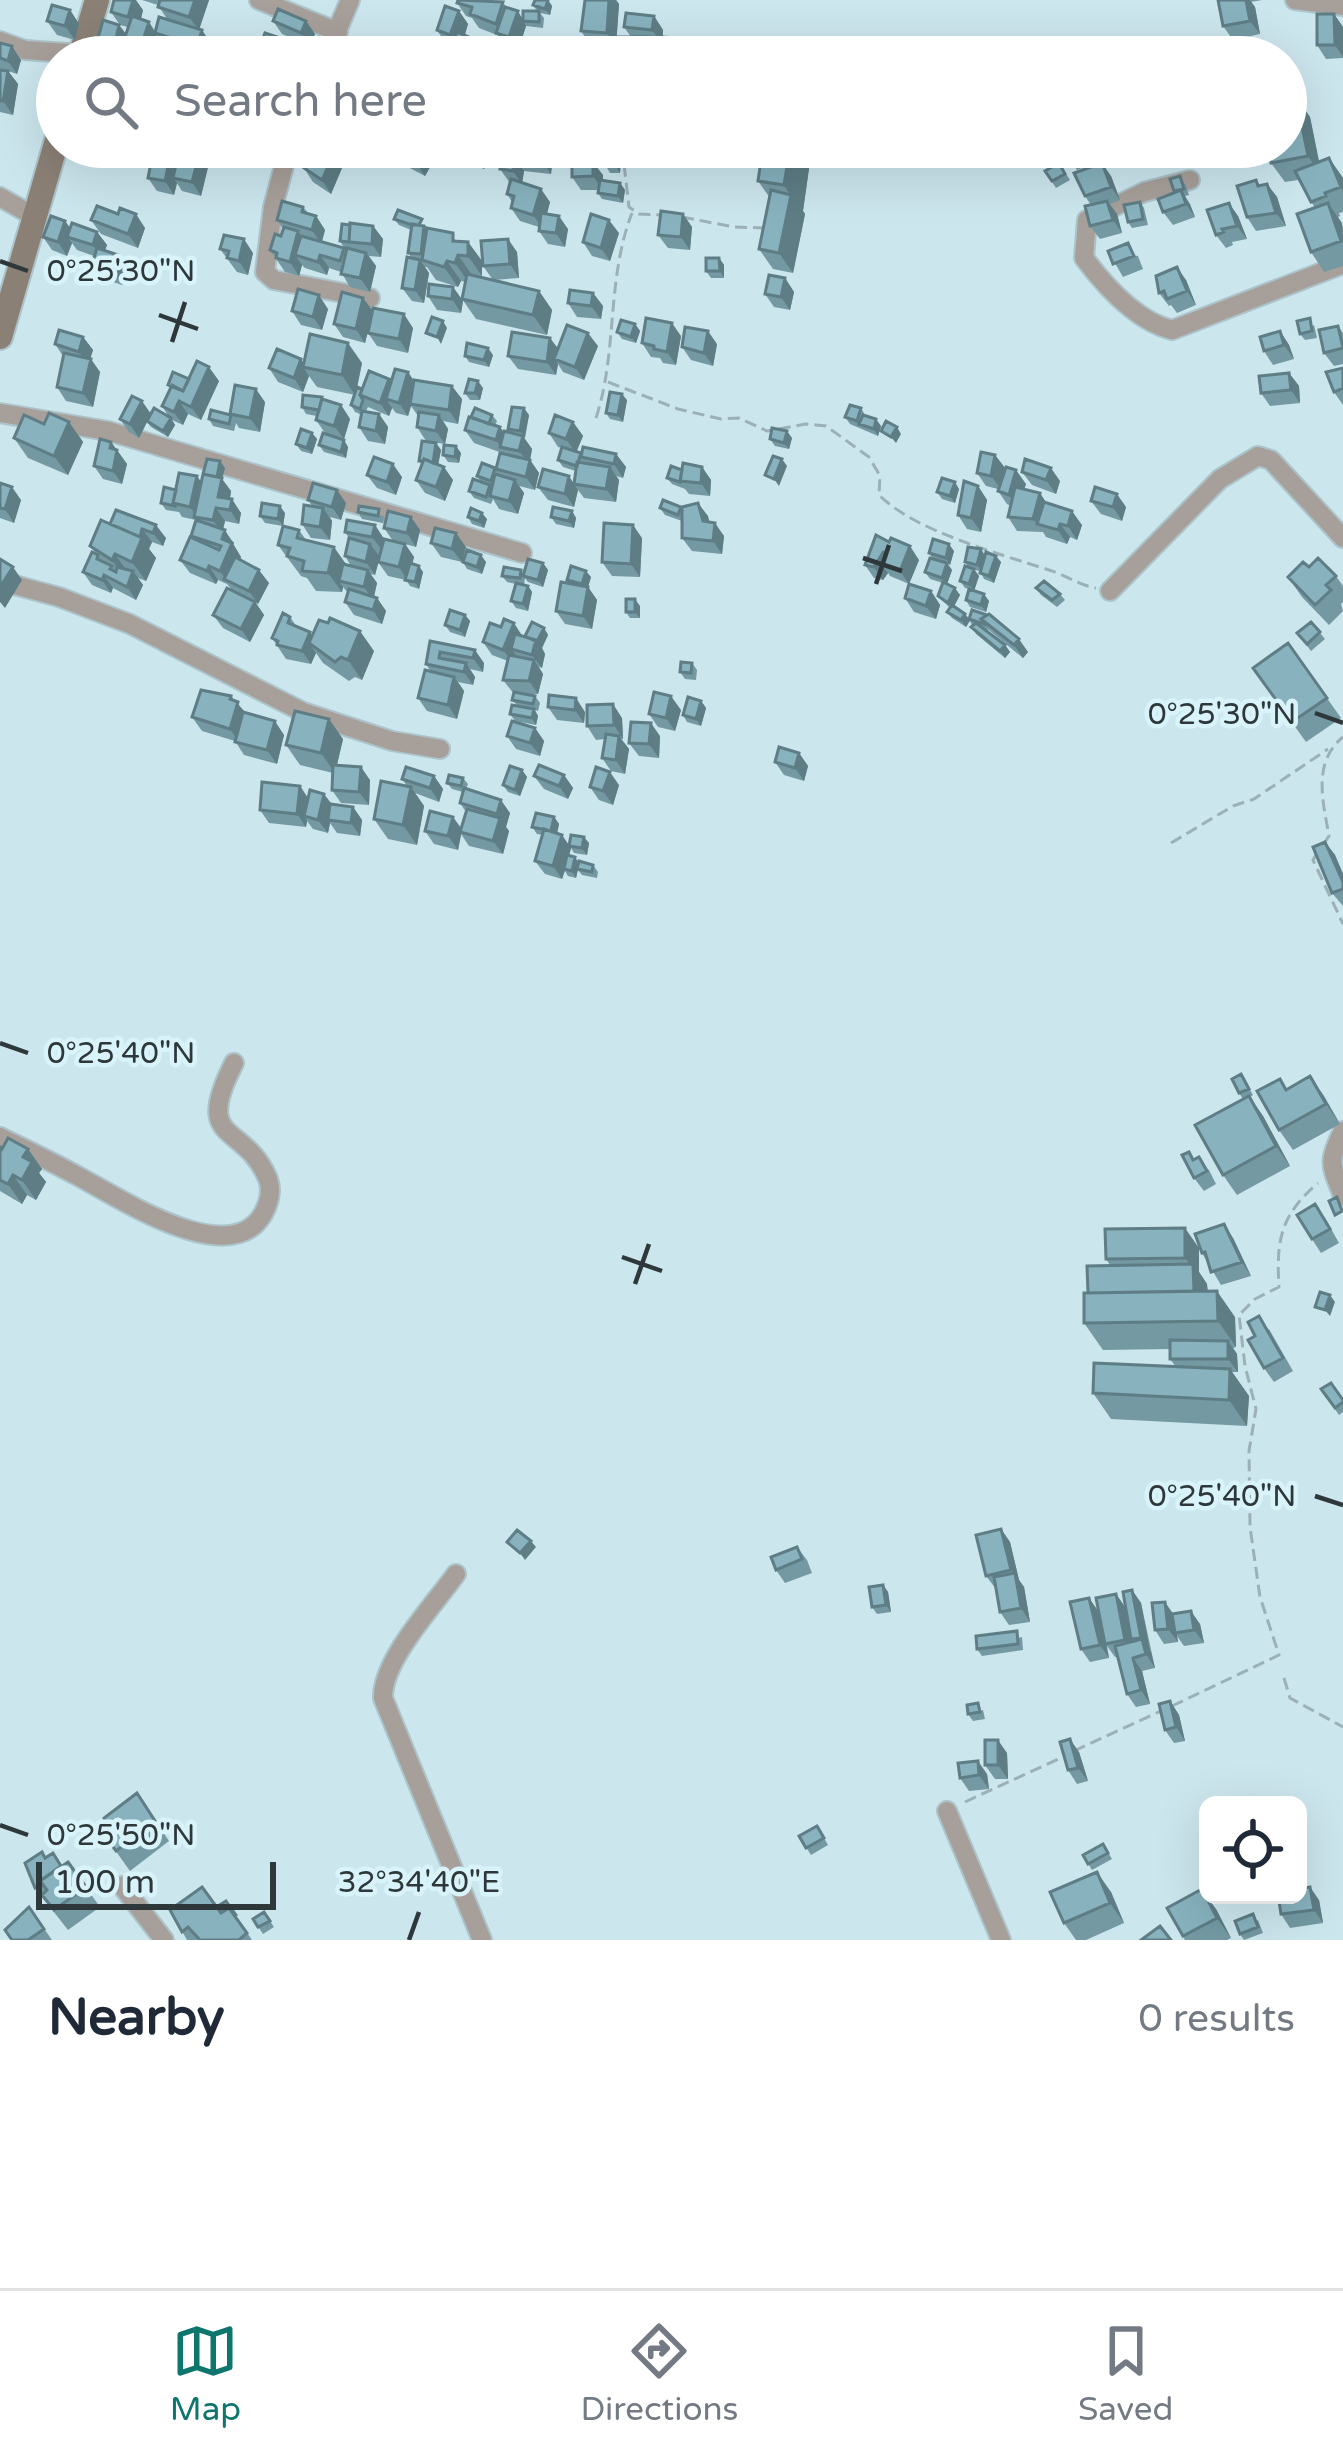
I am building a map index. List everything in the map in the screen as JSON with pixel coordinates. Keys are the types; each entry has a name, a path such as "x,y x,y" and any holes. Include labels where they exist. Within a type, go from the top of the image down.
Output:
{"street":[{"path":"87,36 97,0"},
{"path":"259,0 338,32"},
{"path":"336,36 350,0"},
{"path":"1294,0 1343,6"},
{"path":"0,41 36,51"},
{"path":"0,337 7,281 35,217 49,168"},
{"path":"284,168 268,239 267,276 370,298"},
{"path":"1190,180 1144,193 1087,220 1084,258 1104,284 1155,326 1172,330 1343,264"},
{"path":"0,196 35,217"},
{"path":"0,413 108,431 523,553"},
{"path":"1110,591 1220,479 1258,456 1271,460 1343,538"},
{"path":"0,581 130,624 304,712 392,741 440,748"},
{"path":"0,1137 174,1228 243,1233 260,1220 269,1202 270,1184 260,1165 223,1127 217,1110 217,1096 234,1063"},
{"path":"1343,1131 1330,1170 1343,1196"},
{"path":"456,1574 395,1660 383,1686 383,1698 482,1940"},
{"path":"947,1811 1001,1940"},
{"path":"122,1886 164,1940"}],"path":[{"path":"338,32 344,36"},
{"path":"596,418 608,382 611,294 632,212 625,168"},
{"path":"632,212 776,228"},
{"path":"608,382 678,409 721,419 739,418 767,430 826,426 869,457 880,476 879,495 896,512 923,521 947,537 1052,571 1080,585 1110,591"},
{"path":"1171,843 1233,806 1254,799 1343,737"},
{"path":"1330,748 1320,786 1329,836 1313,860 1343,924"},
{"path":"947,1811 1279,1655 1260,1597 1250,1527 1249,1451 1256,1409 1239,1315 1255,1299 1279,1287 1283,1226 1290,1211 1322,1180"},
{"path":"1284,1678 1290,1698 1343,1727"}],"building":[{"path":"114,0 133,0 128,17 111,12"},
{"path":"160,0 195,0 189,17 158,7"},
{"path":"458,0 503,2 496,24 470,14 472,7"},
{"path":"535,0 548,0 545,9 533,5"},
{"path":"585,0 609,0 607,33 581,31"},
{"path":"1218,0 1246,0 1250,21 1223,26"},
{"path":"52,5 70,10 65,26 47,21"},
{"path":"445,6 459,11 450,35 437,30"},
{"path":"505,7 518,11 509,36 496,33"},
{"path":"278,9 306,21 301,33 273,21"},
{"path":"523,11 539,11 539,22 523,21"},
{"path":"626,13 654,16 652,30 624,27"},
{"path":"1317,14 1334,14 1335,45 1317,45"},
{"path":"132,16 149,22 144,36 125,36"},
{"path":"159,17 202,30 200,36 155,33"},
{"path":"103,20 119,25 117,36 99,36"},
{"path":"0,43 12,46 8,61 0,58"},
{"path":"0,70 8,71 3,101 0,101"},
{"path":"1329,158 1341,187 1311,202 1295,171"},
{"path":"150,168 168,168 165,181 148,178"},
{"path":"175,168 196,168 192,182 173,178"},
{"path":"304,168 327,168 322,180"},
{"path":"572,168 593,168 593,176 572,177"},
{"path":"760,168 787,168 784,185 758,181"},
{"path":"1062,168 1065,174 1052,181 1045,171"},
{"path":"1104,168 1111,187 1085,196 1074,173"},
{"path":"1180,176 1184,189 1174,191 1170,179"},
{"path":"511,179 541,189 533,215 511,208 514,196 507,194"},
{"path":"600,180 620,183 618,196 598,193"},
{"path":"1256,180 1258,186 1267,184 1276,213 1247,217 1237,186"},
{"path":"771,190 791,195 779,253 759,249"},
{"path":"1181,190 1186,204 1163,212 1158,199"},
{"path":"282,201 316,216 312,230 277,220"},
{"path":"1107,201 1113,220 1090,226 1085,206"},
{"path":"1140,202 1143,219 1128,222 1124,205"},
{"path":"1229,203 1237,226 1216,235 1207,210"},
{"path":"1328,203 1341,241 1311,252 1297,214"},
{"path":"97,206 118,214 120,208 136,214 128,234 91,220"},
{"path":"398,210 422,219 419,225 394,219"},
{"path":"661,211 683,214 681,237 658,235"},
{"path":"541,213 559,216 556,233 539,231"},
{"path":"591,214 609,220 601,248 583,242"},
{"path":"51,216 65,221 58,242 43,237"},
{"path":"72,223 97,232 93,245 67,237"},
{"path":"350,223 373,226 372,244 349,242"},
{"path":"342,224 350,225 349,242 340,241"},
{"path":"412,224 424,226 421,254 408,253"},
{"path":"284,227 298,231 290,262 276,258 277,253 270,250 275,234 281,236"},
{"path":"427,228 453,233 453,241 468,242 468,256 458,255 455,263 447,261 444,267 422,260"},
{"path":"224,235 244,239 239,261 227,258 229,251 220,249"},
{"path":"301,236 344,248 340,261 320,255 318,262 295,255"},
{"path":"508,239 510,264 483,266 481,241"},
{"path":"1128,243 1134,256 1113,264 1108,251"},
{"path":"97,248 118,255 112,271 92,264"},
{"path":"347,248 366,253 360,278 341,274"},
{"path":"407,257 420,260 415,290 402,288"},
{"path":"706,258 719,258 720,271 706,271"},
{"path":"1177,267 1187,291 1167,299 1164,291 1159,293 1156,276"},
{"path":"467,274 539,291 533,315 462,299"},
{"path":"769,275 785,278 781,297 765,294"},
{"path":"429,284 453,287 452,299 428,296"},
{"path":"298,289 319,295 313,317 292,311"},
{"path":"570,290 593,293 591,306 568,303"},
{"path":"342,292 363,298 356,329 334,324"},
{"path":"373,308 404,314 399,339 368,333"},
{"path":"432,317 443,321 437,337 426,333"},
{"path":"646,318 672,323 667,352 642,343"},
{"path":"1310,318 1312,331 1300,334 1297,321"},
{"path":"621,320 635,324 631,337 617,332"},
{"path":"567,325 588,333 575,367 554,359"},
{"path":"1338,326 1343,348 1324,353 1319,330"},
{"path":"685,327 708,331 704,353 682,347"},
{"path":"59,330 83,337 79,352 55,344"},
{"path":"1280,331 1284,345 1264,351 1260,337"},
{"path":"512,332 550,338 547,362 508,356"},
{"path":"310,334 348,343 342,375 303,367"},
{"path":"467,343 488,348 484,360 465,356"},
{"path":"277,349 301,359 294,378 269,368"},
{"path":"64,353 91,359 83,393 57,387"},
{"path":"197,361 209,367 191,407 179,401 174,412 162,406 172,385 183,391"},
{"path":"1343,368 1343,388 1334,392 1326,372"},
{"path":"395,369 408,372 399,403 386,399"},
{"path":"369,371 389,379 380,403 360,395"},
{"path":"173,372 189,379 183,391 168,385"},
{"path":"1289,373 1291,390 1261,393 1259,376"},
{"path":"469,379 478,381 475,393 465,393"},
{"path":"414,380 452,386 449,410 410,404"},
{"path":"235,385 256,389 250,418 230,414"},
{"path":"357,387 362,389 360,409 351,405"},
{"path":"610,392 622,394 618,415 606,413"},
{"path":"303,395 322,397 319,410 302,407"},
{"path":"132,396 142,401 130,424 120,419"},
{"path":"322,399 341,405 334,426 316,420"},
{"path":"850,405 861,408 857,421 845,417"},
{"path":"512,407 524,408 520,431 508,429"},
{"path":"154,408 171,418 163,431 147,421"},
{"path":"475,408 492,415 489,424 471,417"},
{"path":"211,410 231,415 229,424 209,419"},
{"path":"362,411 379,414 376,431 359,427"},
{"path":"419,412 439,415 436,431 417,427"},
{"path":"49,413 69,422 54,456 14,438 24,415 44,424"},
{"path":"555,415 573,422 566,439 549,433"},
{"path":"863,415 876,419 874,429 859,424"},
{"path":"469,417 500,427 496,440 465,430"},
{"path":"886,421 897,427 891,437 881,431"},
{"path":"772,428 787,431 784,443 770,439"},
{"path":"301,429 312,433 307,448 296,444"},
{"path":"504,431 523,436 519,451 500,447"},
{"path":"323,433 344,440 341,452 319,445"},
{"path":"100,439 117,450 113,471 94,466"},
{"path":"422,441 436,443 433,463 419,461"},
{"path":"444,445 456,446 455,457 443,455"},
{"path":"562,447 581,453 577,466 558,460"},
{"path":"583,447 616,454 614,464 581,457"},
{"path":"981,452 995,455 991,476 977,473"},
{"path":"500,453 530,460 526,477 496,469"},
{"path":"773,456 782,459 774,479 765,475"},
{"path":"374,457 393,464 387,482 367,475"},
{"path":"207,459 220,461 217,477 203,474"},
{"path":"424,459 444,467 436,487 416,480"},
{"path":"1025,459 1051,468 1046,480 1022,472"},
{"path":"577,462 610,467 606,489 574,484"},
{"path":"482,463 495,468 491,481 477,476"},
{"path":"683,463 702,467 701,483 680,481"},
{"path":"671,466 682,470 680,482 667,478"},
{"path":"1006,467 1016,470 1009,495 998,491"},
{"path":"543,469 569,476 565,494 538,487"},
{"path":"179,473 197,476 190,507 173,503"},
{"path":"203,474 222,478 218,497 232,499 230,510 216,508 213,520 194,517"},
{"path":"495,474 515,480 509,501 490,496"},
{"path":"942,478 955,482 950,496 937,492"},
{"path":"473,479 490,485 486,497 469,491"},
{"path":"964,481 978,486 971,518 958,515"},
{"path":"0,483 12,487 5,509 0,508"},
{"path":"313,483 337,490 332,507 308,500"},
{"path":"164,487 176,490 175,506 161,503"},
{"path":"1015,487 1040,493 1033,519 1008,517"},
{"path":"1095,487 1117,494 1113,507 1091,501"},
{"path":"663,500 681,507 678,515 660,508"},
{"path":"1044,502 1072,511 1068,526 1060,524 1058,530 1037,524"},
{"path":"262,503 280,506 278,519 260,516"},
{"path":"698,503 703,521 715,523 713,541 682,538 682,507"},
{"path":"304,505 323,508 320,527 302,524"},
{"path":"359,506 379,509 378,516 358,512"},
{"path":"553,507 572,511 569,521 551,517"},
{"path":"471,508 482,513 479,521 468,517"},
{"path":"116,510 156,525 153,533 142,529 140,537 110,524"},
{"path":"388,511 411,517 407,533 384,528"},
{"path":"101,520 142,538 132,562 115,554 112,560 90,546"},
{"path":"196,520 225,530 222,539 232,543 220,571 180,560 190,537 219,550 221,546 191,536"},
{"path":"347,520 375,525 372,537 345,532"},
{"path":"604,523 633,525 631,564 602,562"},
{"path":"283,526 299,530 297,538 334,547 328,573 302,571 304,561 287,556 290,548 278,545"},
{"path":"435,528 456,533 452,549 431,543"},
{"path":"876,535 910,546 900,571 880,563 884,551 874,567 865,565"},
{"path":"349,538 370,544 366,562 345,556"},
{"path":"384,539 405,544 399,567 378,562"},
{"path":"933,539 949,544 946,558 929,553"},
{"path":"968,547 981,549 977,565 965,562"},
{"path":"467,550 481,555 477,567 463,562"},
{"path":"92,552 116,572 117,567 133,571 127,587 104,575 102,580 83,572"},
{"path":"986,552 996,556 989,576 980,573"},
{"path":"235,557 259,570 249,591 224,579"},
{"path":"930,558 947,563 942,578 925,572"},
{"path":"1318,558 1336,576 1326,585 1331,590 1315,605 1288,577 1303,562 1309,567"},
{"path":"0,559 13,567 0,587"},
{"path":"528,559 543,563 538,580 523,576"},
{"path":"410,563 419,566 415,582 405,580"},
{"path":"343,564 368,570 364,587 339,581"},
{"path":"571,566 586,571 582,584 567,580"},
{"path":"965,566 974,569 969,584 960,581"},
{"path":"504,567 521,570 520,578 502,576"},
{"path":"1044,581 1060,594 1052,600 1036,588"},
{"path":"561,582 588,587 583,616 556,611"},
{"path":"943,582 955,588 948,603 938,596"},
{"path":"516,583 528,586 523,604 511,601"},
{"path":"909,584 931,591 926,606 905,598"},
{"path":"227,588 255,602 241,629 213,615"},
{"path":"349,589 377,598 373,610 345,602"},
{"path":"969,589 984,594 981,605 966,600"},
{"path":"626,599 635,599 635,612 626,612"},
{"path":"952,605 965,614 961,620 947,612"},
{"path":"450,610 465,615 460,630 445,625"},
{"path":"972,610 987,615 981,619 984,624 969,619"},
{"path":"283,613 290,617 288,623 310,632 302,651 277,645 272,638"},
{"path":"989,614 1019,639 1014,645 981,619"},
{"path":"330,618 360,631 348,660 341,657 335,662 309,643 319,620 328,623"},
{"path":"504,619 514,623 503,650 483,642 490,623 501,627"},
{"path":"532,622 544,628 537,642 525,636"},
{"path":"1311,622 1320,632 1307,644 1297,633"},
{"path":"976,623 1005,645 1000,651 971,627"},
{"path":"515,634 536,640 532,655 511,649"},
{"path":"430,641 475,650 473,658 440,652 439,658 466,663 464,672 426,664"},
{"path":"1288,643 1327,698 1292,722 1253,668"},
{"path":"509,655 534,660 529,681 503,680"},
{"path":"681,662 692,663 691,673 680,672"},
{"path":"425,670 454,677 448,705 418,698"},
{"path":"201,690 238,702 230,729 192,717"},
{"path":"514,692 535,696 533,704 512,700"},
{"path":"654,692 671,696 666,718 649,714"},
{"path":"549,695 576,698 575,710 548,707"},
{"path":"688,697 701,701 696,719 683,715"},
{"path":"613,704 614,725 587,726 587,705"},
{"path":"512,705 534,709 532,718 510,714"},
{"path":"295,711 329,719 321,753 286,745"},
{"path":"243,712 275,721 267,750 235,742"},
{"path":"512,721 535,728 530,743 507,736"},
{"path":"631,722 651,723 649,744 629,743"},
{"path":"606,734 619,736 616,760 602,758"},
{"path":"779,747 799,753 795,768 775,762"},
{"path":"333,765 361,767 359,792 332,790"},
{"path":"539,765 564,775 559,786 534,776"},
{"path":"510,766 522,770 515,790 503,785"},
{"path":"406,767 434,776 430,788 402,779"},
{"path":"596,767 610,772 603,791 590,787"},
{"path":"449,775 463,778 461,786 447,783"},
{"path":"381,781 411,787 403,825 374,819"},
{"path":"262,782 300,786 297,814 260,810"},
{"path":"464,788 501,800 497,814 460,803"},
{"path":"310,790 324,794 318,820 304,816"},
{"path":"330,804 353,807 351,823 328,820"},
{"path":"467,809 500,818 493,841 460,832"},
{"path":"430,811 453,817 448,836 425,831"},
{"path":"536,813 554,817 551,831 532,827"},
{"path":"544,829 562,835 553,866 535,861"},
{"path":"571,835 584,837 582,848 569,846"},
{"path":"1325,842 1343,882 1343,889 1332,893 1313,847"},
{"path":"567,855 575,857 572,871 564,869"},
{"path":"579,861 593,865 592,872 577,869"},
{"path":"1241,1074 1249,1089 1239,1093 1232,1079"},
{"path":"1310,1076 1326,1104 1279,1130 1257,1091 1280,1079 1286,1090"},
{"path":"1249,1096 1276,1146 1223,1175 1195,1125"},
{"path":"8,1138 28,1149 23,1157 32,1162 22,1180 13,1175 8,1184 0,1180 0,1147"},
{"path":"1189,1152 1193,1160 1199,1157 1207,1171 1194,1178 1182,1155"},
{"path":"1337,1197 1342,1211 1335,1215 1329,1201"},
{"path":"1315,1204 1330,1229 1312,1239 1297,1215"},
{"path":"1224,1224 1242,1262 1211,1272 1195,1234"},
{"path":"1185,1228 1185,1258 1106,1259 1105,1229"},
{"path":"1193,1264 1194,1291 1088,1293 1087,1266"},
{"path":"1217,1291 1218,1321 1084,1323 1084,1293"},
{"path":"1320,1292 1330,1295 1325,1310 1315,1307"},
{"path":"1259,1316 1283,1358 1264,1368 1248,1340 1255,1336 1248,1322"},
{"path":"1170,1340 1228,1341 1228,1359 1170,1359"},
{"path":"1094,1363 1230,1369 1229,1400 1093,1393"},
{"path":"1331,1383 1343,1400 1335,1408 1321,1389"},
{"path":"1001,1529 1011,1570 986,1576 976,1535"},
{"path":"517,1530 531,1541 520,1553 507,1542"},
{"path":"797,1547 802,1559 776,1570 771,1557"},
{"path":"1015,1573 1021,1608 1000,1612 994,1577"},
{"path":"883,1585 886,1605 872,1607 869,1587"},
{"path":"1132,1590 1141,1638 1131,1639 1123,1592"},
{"path":"1116,1594 1125,1640 1105,1644 1096,1598"},
{"path":"1089,1598 1100,1645 1081,1649 1070,1602"},
{"path":"1165,1602 1168,1629 1155,1630 1152,1603"},
{"path":"1191,1611 1194,1630 1175,1633 1172,1614"},
{"path":"1017,1631 1018,1644 977,1649 976,1636"},
{"path":"1142,1639 1146,1654 1133,1658 1141,1690 1127,1694 1115,1646"},
{"path":"1170,1701 1176,1727 1165,1730 1159,1704"},
{"path":"978,1703 980,1712 968,1714 967,1705"},
{"path":"1070,1739 1078,1768 1068,1770 1060,1742"},
{"path":"985,1740 998,1740 998,1765 985,1765"},
{"path":"978,1761 979,1775 960,1778 958,1763"},
{"path":"137,1793 155,1821 116,1851 104,1818"},
{"path":"817,1826 824,1838 806,1848 799,1836"},
{"path":"1103,1844 1108,1853 1088,1864 1083,1855"},
{"path":"42,1852 45,1858 53,1853 61,1866 35,1888 25,1863"},
{"path":"68,1862 86,1887 54,1910 42,1895 47,1890 40,1881"},
{"path":"1097,1872 1110,1903 1064,1923 1050,1892"},
{"path":"202,1887 221,1913 229,1908 247,1933 239,1940 200,1940 188,1927 182,1932 170,1910"},
{"path":"1307,1888 1314,1910 1281,1914 1279,1904 1307,1904"},
{"path":"1199,1891 1199,1904 1210,1904 1217,1918 1183,1936 1167,1908"},
{"path":"29,1907 44,1929 28,1940 12,1940 5,1930"},
{"path":"264,1912 270,1921 258,1927 253,1919"},
{"path":"1253,1914 1258,1927 1240,1934 1235,1921"},
{"path":"1160,1926 1171,1940 1141,1940"}]}
